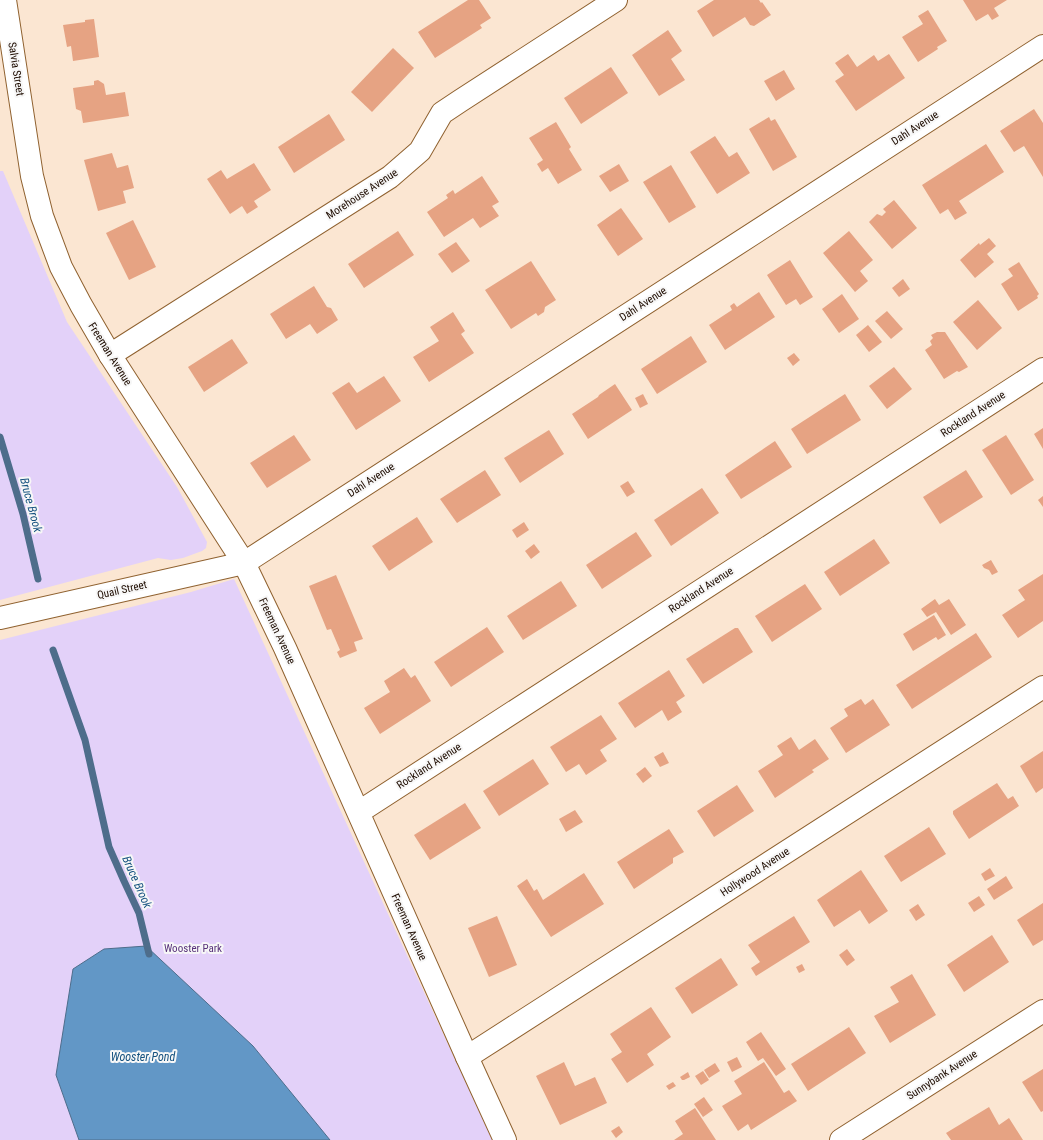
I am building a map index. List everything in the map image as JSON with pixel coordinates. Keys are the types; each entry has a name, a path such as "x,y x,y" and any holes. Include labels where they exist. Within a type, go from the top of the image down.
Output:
{"street":[{"name":"Salvia Street","path":"5,0 27,138"},
{"name":"Morehouse Avenue","path":"110,355 390,177 420,151 442,113 616,0"},
{"name":"Dahl Avenue","path":"244,563 1043,46"},
{"name":"Freeman Avenue","path":"27,138 32,176 42,216 61,267 110,355 244,563 285,648 505,1140"},
{"name":"Rockland Avenue","path":"359,812 1043,369"},
{"name":"Quail Street","path":"0,618 244,563"},
{"name":"Hollywood Avenue","path":"467,1057 1043,687"},
{"name":"Sunnybank Avenue","path":"841,1140 1043,1010"}],"green space":[{"path":"0,171 3,171 67,322 177,487 207,542 206,548 202,551 183,558 171,560 158,558 0,600"},
{"name":"Wooster Park","path":"234,579 492,1140 0,1140 0,640 191,592"}],"water":[{"name":"Wooster Pond","path":"146,946 253,1046 330,1140 79,1140 56,1075 73,969 104,949"}],"building":[{"path":"468,0 479,0 491,18 480,25 482,28 435,58 418,32"},
{"path":"714,0 759,0 771,15 754,26 750,25 745,17 713,37 697,11"},
{"path":"963,0 1007,0 994,8 999,16 992,20 988,14 976,21"},
{"path":"928,10 947,41 937,47 938,49 918,62 902,37 923,24 918,16"},
{"path":"94,19 99,57 73,61 71,46 67,47 63,25 85,22 85,20"},
{"path":"668,30 682,51 671,59 685,80 659,96 632,55"},
{"path":"393,48 414,68 372,112 351,92"},
{"path":"848,54 857,67 874,55 878,61 889,54 905,78 856,111 835,81 844,75 835,63"},
{"path":"611,67 628,93 581,124 564,98"},
{"path":"784,70 795,89 776,101 764,81"},
{"path":"98,80 104,84 106,95 125,92 129,116 83,123 81,111 76,109 73,88 94,85 94,81"},
{"path":"1034,109 1043,123 1043,177 1024,146 1014,152 1000,131"},
{"path":"329,114 345,140 294,173 278,147"},
{"path":"769,117 771,121 775,119 797,157 773,171 749,129"},
{"path":"556,122 571,147 569,149 582,170 558,184 548,168 542,172 537,164 543,160 529,138"},
{"path":"715,136 729,157 737,152 750,173 717,194 690,152"},
{"path":"986,144 1004,172 959,201 967,213 955,220 948,209 940,214 922,185"},
{"path":"112,153 117,168 128,165 134,188 123,191 126,203 98,211 84,160"},
{"path":"254,163 271,190 254,201 258,207 247,214 242,206 230,214 207,179 221,170 227,179"},
{"path":"619,164 629,181 610,192 599,176"},
{"path":"671,165 696,207 669,223 643,182"},
{"path":"482,176 499,202 492,206 499,216 480,228 473,218 444,237 427,212 448,198 446,195 453,190 455,194"},
{"path":"894,200 917,228 892,249 869,222 877,214 882,216 886,212 883,209"},
{"path":"621,208 643,239 618,256 597,225"},
{"path":"133,220 156,267 129,280 106,233"},
{"path":"398,231 414,255 364,288 348,264"},
{"path":"849,231 873,260 860,271 868,281 855,292 823,253"},
{"path":"989,238 996,246 987,254 994,262 975,278 960,260 979,243 980,245"},
{"path":"456,242 470,261 452,273 438,254"},
{"path":"790,260 813,297 800,305 796,299 786,305 767,275"},
{"path":"531,261 556,300 545,307 544,312 538,316 536,313 511,329 485,290"},
{"path":"1019,262 1039,294 1037,296 1038,298 1018,311 1001,284 1013,276 1008,269"},
{"path":"903,279 910,289 899,297 892,288"},
{"path":"314,286 327,307 331,308 338,320 317,334 310,324 286,339 270,314"},
{"path":"759,292 775,317 725,350 709,325 732,310 730,306 734,303 737,307"},
{"path":"842,294 859,319 839,333 822,309"},
{"path":"978,300 1002,328 977,350 953,322"},
{"path":"887,311 903,329 891,339 875,321"},
{"path":"453,312 465,331 461,334 474,353 429,382 413,357 439,341 430,327"},
{"path":"868,325 882,342 869,352 856,335"},
{"path":"937,332 945,332 968,367 959,372 957,371 944,379 925,350 932,345 930,341 933,338 931,335"},
{"path":"691,336 707,362 657,394 641,369"},
{"path":"232,339 248,363 204,392 188,367"},
{"path":"794,353 800,360 793,366 787,358"},
{"path":"894,367 912,389 887,409 869,386"},
{"path":"384,376 401,401 356,430 332,393 349,382 357,393"},
{"path":"615,384 632,410 588,439 572,414"},
{"path":"643,394 648,404 640,408 635,398"},
{"path":"845,394 861,420 807,454 791,429"},
{"path":"1043,428 1043,449 1034,434"},
{"path":"549,430 564,454 520,483 504,458"},
{"path":"294,435 311,460 267,488 250,463"},
{"path":"1006,435 1034,480 1011,495 982,450"},
{"path":"775,441 792,467 741,499 725,475"},
{"path":"485,470 501,495 457,523 440,499"},
{"path":"966,470 983,497 940,524 923,497"},
{"path":"628,481 635,492 627,497 620,486"},
{"path":"702,488 719,513 671,546 654,520"},
{"path":"1043,496 1043,507 1038,500"},
{"path":"417,517 433,542 389,571 372,546"},
{"path":"524,522 529,530 517,538 512,530"},
{"path":"636,532 652,556 602,589 586,565"},
{"path":"874,539 890,563 840,596 824,572"},
{"path":"534,544 540,552 531,559 525,551"},
{"path":"991,560 998,572 992,575 989,570 984,568 982,565"},
{"path":"1043,574 1043,621 1018,638 1002,615 1025,600 1018,590"},
{"path":"336,575 363,639 354,642 357,651 340,658 337,652 340,650 331,629 327,630 309,586"},
{"path":"561,581 577,606 523,640 507,616"},
{"path":"805,584 822,609 772,642 755,616"},
{"path":"935,599 939,605 949,599 966,625 951,635 936,612 927,617 921,609"},
{"path":"934,615 946,635 938,640 936,637 913,651 903,634"},
{"path":"487,627 504,652 451,687 434,662"},
{"path":"735,628 738,628 753,652 703,684 686,659"},
{"path":"976,633 992,657 912,709 896,685"},
{"path":"404,668 411,678 415,675 431,701 380,734 364,708 390,692 384,681"},
{"path":"669,670 685,696 676,702 682,712 668,721 662,710 635,728 618,703"},
{"path":"861,699 865,705 873,699 890,725 846,753 830,728 848,716 844,709"},
{"path":"601,715 617,739 600,750 607,761 586,775 579,764 566,772 550,747"},
{"path":"791,737 799,750 815,739 829,759 812,770 814,772 775,798 758,771 783,755 777,746"},
{"path":"1043,751 1043,788 1036,793 1020,766"},
{"path":"663,752 669,763 660,767 654,757"},
{"path":"533,759 549,784 499,816 483,791"},
{"path":"645,767 652,776 643,783 636,774"},
{"path":"997,783 1008,799 1013,796 1019,806 969,839 953,814 953,811"},
{"path":"737,785 754,811 714,837 697,811"},
{"path":"465,803 481,828 430,860 414,835"},
{"path":"575,810 583,822 566,832 559,819"},
{"path":"929,827 946,854 901,882 884,856"},
{"path":"669,829 684,852 673,858 673,863 634,889 617,862"},
{"path":"990,868 995,876 985,881 981,874"},
{"path":"861,870 888,911 869,924 860,910 834,927 817,900"},
{"path":"584,873 604,904 551,937 517,886 527,879 534,891 537,889 543,900"},
{"path":"1006,876 1013,888 994,900 987,889"},
{"path":"979,896 985,905 974,912 968,903"},
{"path":"1043,903 1043,940 1033,946 1017,920"},
{"path":"918,904 925,915 916,921 909,910"},
{"path":"497,916 517,965 489,977 468,928"},
{"path":"794,916 810,942 756,976 751,968 760,962 748,945"},
{"path":"992,935 1009,962 964,992 947,965"},
{"path":"847,949 855,960 847,966 839,955"},
{"path":"721,958 738,985 692,1014 675,988"},
{"path":"802,964 805,970 799,973 796,967"},
{"path":"912,974 936,1015 890,1043 874,1016 899,1002 890,987"},
{"path":"651,1007 671,1037 647,1054 654,1065 627,1083 611,1059 622,1052 610,1034"},
{"path":"849,1027 866,1053 808,1091 791,1064"},
{"path":"761,1032 786,1069 776,1076 763,1058 758,1061 746,1042"},
{"path":"737,1057 742,1067 732,1072 727,1062"},
{"path":"564,1062 575,1086 595,1077 607,1103 560,1125 536,1076"},
{"path":"764,1062 784,1093 789,1090 797,1101 751,1130 748,1124 738,1131 722,1106 742,1094 734,1081"},
{"path":"715,1063 720,1071 709,1078 704,1070"},
{"path":"1043,1069 1043,1111 1041,1112 1022,1082"},
{"path":"703,1071 709,1080 701,1085 695,1076"},
{"path":"688,1072 690,1077 682,1080 680,1077"},
{"path":"673,1082 676,1086 669,1090 666,1086"},
{"path":"704,1097 713,1110 703,1117 694,1104"},
{"path":"989,1107 999,1125 1009,1118 1023,1140 951,1140 946,1133"},
{"path":"695,1108 716,1140 674,1140 683,1134 675,1121"},
{"path":"619,1126 623,1132 616,1138 611,1131"}],"waterway":[{"name":"Bruce Brook","path":"0,437 23,514 38,579"},
{"name":"Bruce Brook","path":"53,650 85,740 109,847 139,913 149,954"}]}
